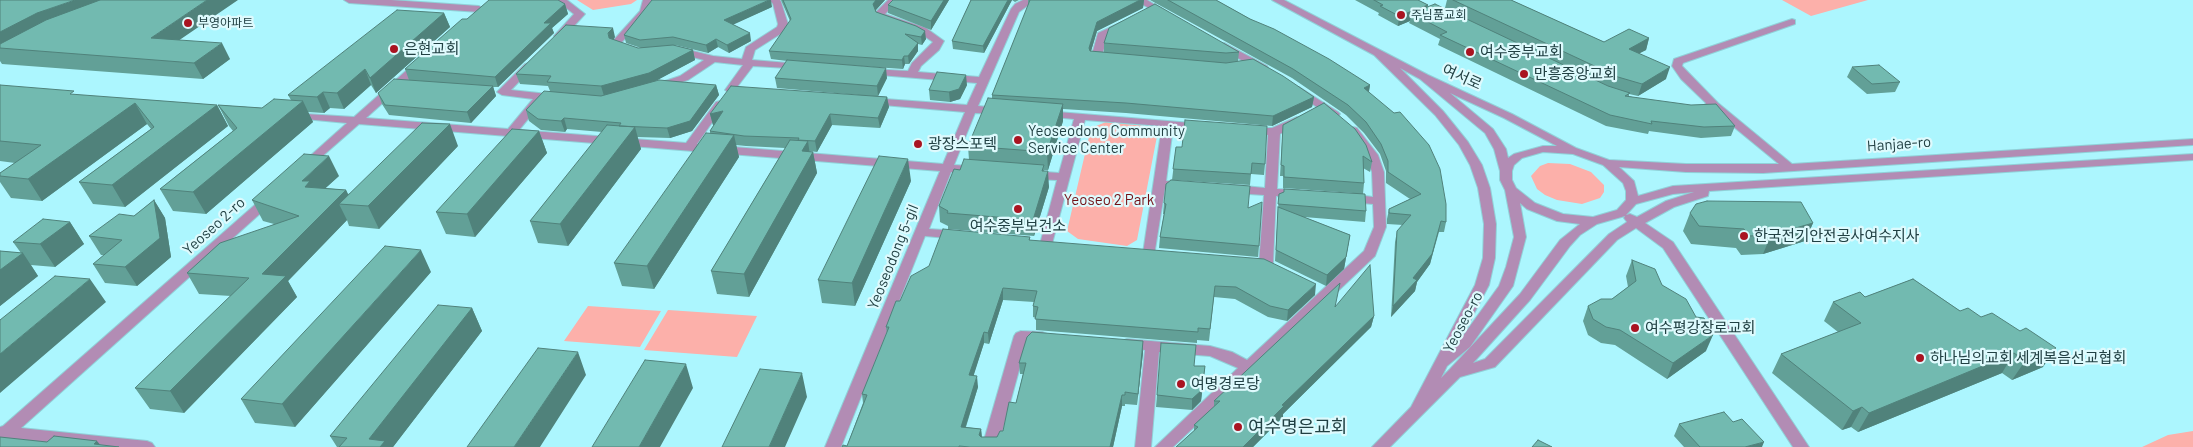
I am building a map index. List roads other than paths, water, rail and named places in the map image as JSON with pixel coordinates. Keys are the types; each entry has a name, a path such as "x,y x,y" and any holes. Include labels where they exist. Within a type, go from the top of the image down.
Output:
{"street":[{"path":"349,0 482,7 466,22"},
{"path":"552,43 580,14 561,0"},
{"path":"639,52 619,47 616,43 645,12 648,0"},
{"path":"690,146 748,63 750,49 782,29 783,24 778,4 775,0"},
{"path":"894,0 880,13 881,16 922,30 939,41 935,48 916,65 912,75"},
{"name":"Yeoseodong 5-gil","path":"833,447 983,80 1014,12 1018,6 1030,0"},
{"path":"1140,0 1150,10 1180,22"},
{"name":"Yeoseo-ro","path":"1277,0 1424,78"},
{"path":"1114,60 1096,58 1102,35 1128,22"},
{"path":"1790,168 1714,105 1676,66 1678,61 1792,22"},
{"path":"1212,40 1270,72"},
{"path":"663,49 684,51 713,59 817,68"},
{"path":"299,172 432,53"},
{"name":"Yeoseo-ro","path":"1378,54 1439,113 1464,144 1476,165 1488,210 1490,241 1486,271 1477,298 1453,339 1415,414"},
{"path":"537,57 497,92 569,99"},
{"path":"647,90 684,78 713,59"},
{"path":"1239,67 1254,63"},
{"path":"864,71 983,80"},
{"name":"여서로","path":"1424,78 1517,120 1575,152"},
{"name":"여서로","path":"1424,78 1490,132 1500,149 1506,171 1506,180 1511,190"},
{"path":"1162,447 1370,253 1380,227 1378,172 1366,145 1350,127 1315,111 1286,82"},
{"path":"398,84 417,86"},
{"path":"730,90 749,91"},
{"path":"511,132 541,96"},
{"path":"864,100 1011,112"},
{"path":"1696,107 1714,105"},
{"path":"1235,129 1274,132 1315,111"},
{"path":"1031,113 1216,127"},
{"path":"278,114 690,146 986,172"},
{"path":"1045,244 1080,117"},
{"path":"1149,253 1168,124"},
{"path":"1265,265 1274,132"},
{"name":"Hanjae-ro","path":"1607,163 1716,169 1790,168 2193,142"},
{"path":"1506,171 1510,163 1529,151 1559,149 1575,152 1607,163 1628,181 1632,191 1632,201"},
{"path":"1455,373 1525,297 1576,232 1593,221 1621,213 1632,201 1673,190 2193,157"},
{"path":"1015,174 1064,177"},
{"path":"1159,184 1196,187"},
{"path":"1455,373 1490,363 1613,237 1635,222 1670,204 1718,188"},
{"path":"1224,189 1316,196"},
{"path":"1441,364 1465,344 1483,322 1508,280 1519,249 1520,237 1511,190"},
{"path":"1511,190 1526,202 1545,213 1561,218 1593,221"},
{"name":"Yeoseo 2-ro","path":"2,434 277,191"},
{"path":"1334,197 1380,201"},
{"path":"1621,213 1668,245 1801,447"},
{"path":"921,232 969,236"},
{"path":"1309,286 1326,294"},
{"path":"990,447 1020,336 1058,339"},
{"path":"1114,343 1210,351 1227,356 1248,367"},
{"path":"1143,447 1152,346"},
{"name":"Yeoseo-ro","path":"1380,447 1455,373"},
{"path":"2,434 146,447"}],"place":[{"name":"주님품교회","path":"1401,15"},
{"name":"부영아파트","path":"188,23"},
{"name":"은현교회","path":"394,49"},
{"name":"여수중부교회","path":"1470,52"},
{"name":"만흥중앙교회","path":"1524,74"},
{"name":"Yeoseodong Community Service Center","path":"1018,140"},
{"name":"광장스포텍","path":"918,144"},
{"name":"여수중부보건소","path":"1018,209"},
{"name":"한국전기안전공사여수지사","path":"1744,236"},
{"name":"여수평강장로교회","path":"1635,328"},
{"name":"하나님의교회 세계복음선교협회","path":"1920,358"},
{"name":"여명경로당","path":"1181,384"},
{"name":"여수명은교회","path":"1238,427"}],"park label":[{"name":"Yeoseo 2 Park","path":"1109,200"}]}
